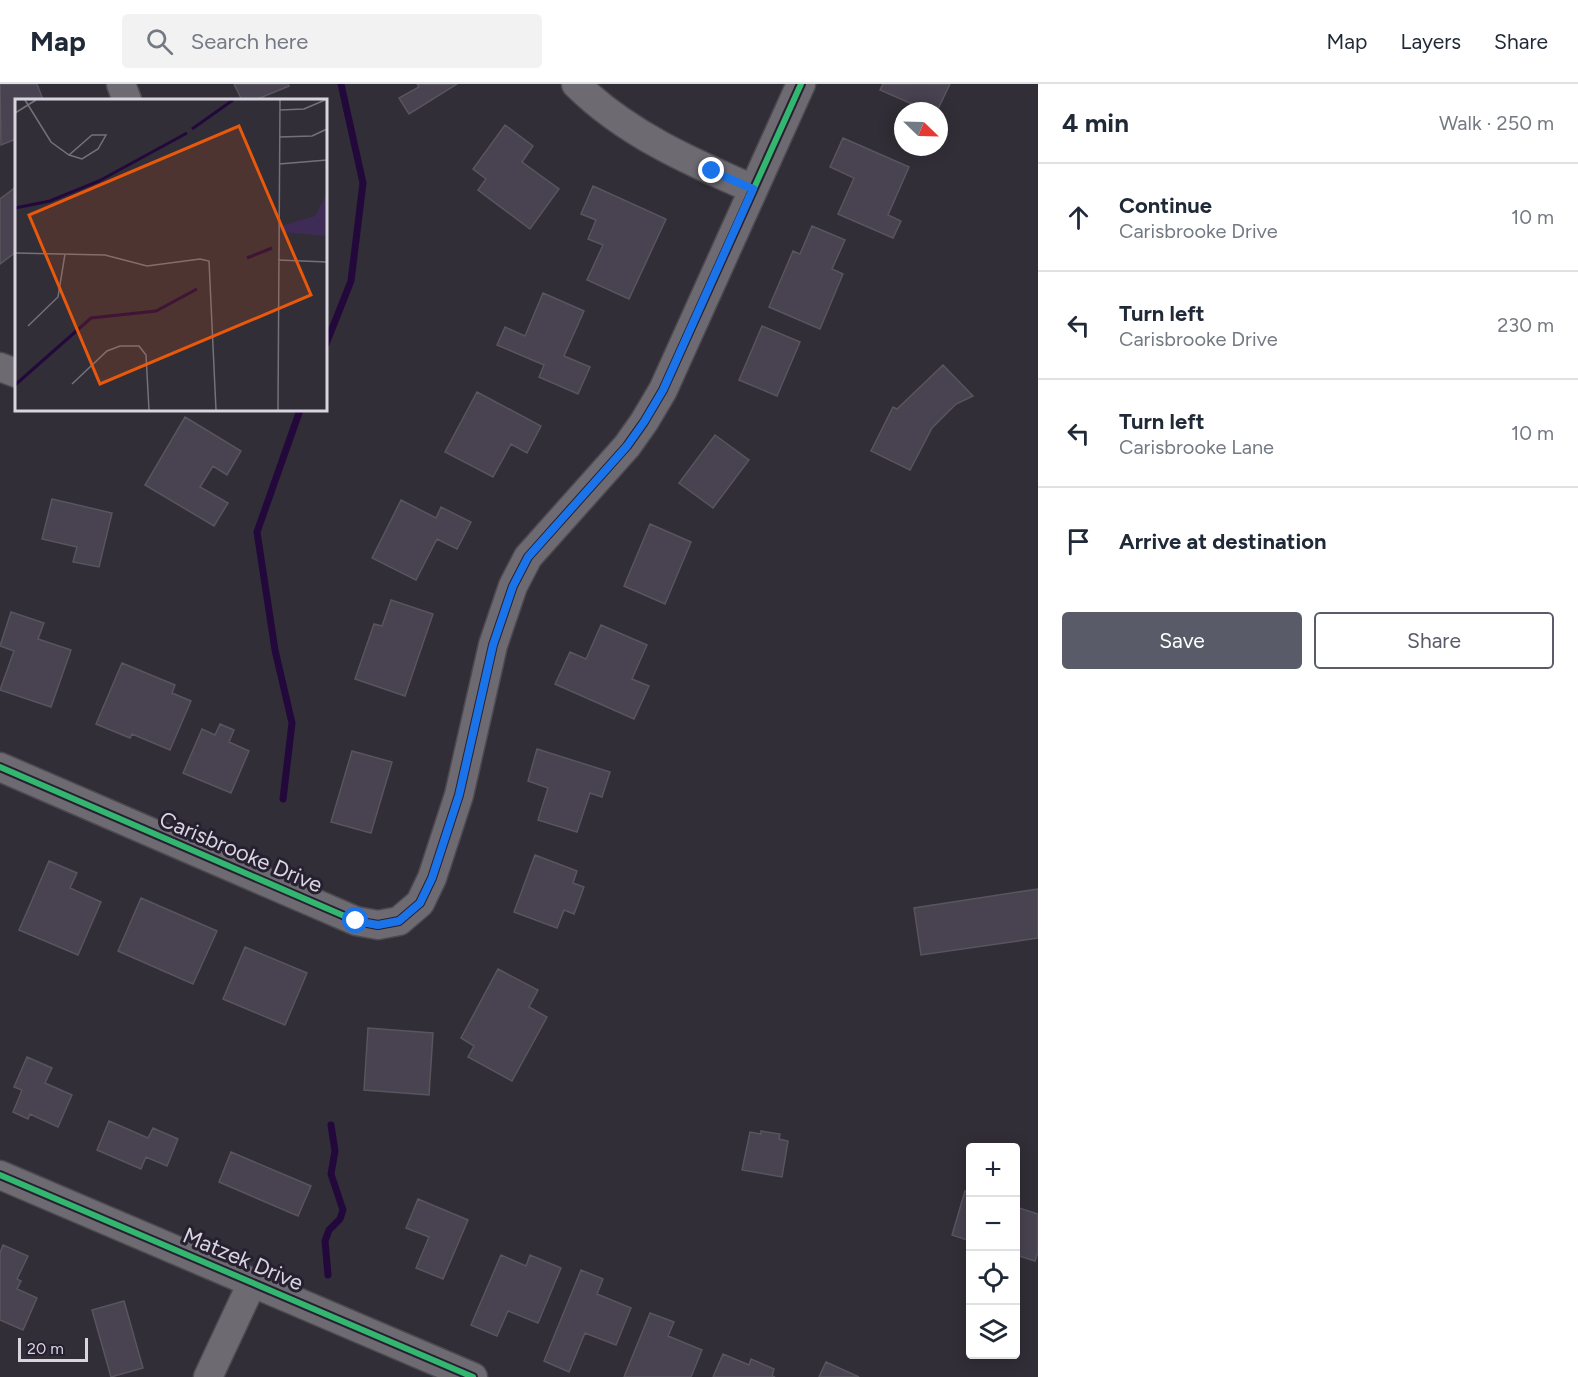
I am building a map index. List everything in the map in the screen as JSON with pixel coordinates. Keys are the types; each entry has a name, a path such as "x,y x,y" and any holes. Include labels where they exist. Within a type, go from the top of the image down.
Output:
{"street":[{"path":"121,84 127,99"},
{"path":"576,84 617,120 712,171 753,189"},
{"name":"Carisbrooke Drive","path":"0,767 356,921 378,925 399,921 420,903 432,878 459,795 493,645 513,586 528,557 627,446 663,390 801,84"},
{"path":"0,367 15,373"},
{"name":"Matzek Drive","path":"0,1175 472,1377"},
{"path":"208,1377 252,1283"}],"building":[{"path":"0,84 37,84 43,99 15,99 15,139 1,145"},
{"path":"234,84 288,84 289,86 257,99 242,99"},
{"path":"417,84 457,84 409,114 399,98 419,87"},
{"path":"883,84 950,84 941,102 907,102 880,90"},
{"path":"505,125 533,146 522,162 559,189 530,229 478,190 486,179 473,169"},
{"path":"843,138 909,167 888,215 901,221 893,238 838,214 854,178 830,167"},
{"path":"593,186 666,219 629,299 587,280 603,245 588,239 596,220 581,214"},
{"path":"15,188 15,253 0,264 0,199"},
{"path":"812,226 845,240 832,269 843,274 820,329 769,307 793,251 800,254"},
{"path":"543,293 584,311 564,356 590,367 578,394 539,377 544,365 497,345 505,327 525,336"},
{"path":"762,326 800,342 777,396 739,380"},
{"path":"943,365 973,396 956,404 932,428 910,470 871,451 893,407 897,409"},
{"path":"477,392 541,426 527,453 511,444 493,477 445,452"},
{"path":"185,417 241,451 227,475 213,466 200,487 228,503 214,526 145,485"},
{"path":"715,435 749,460 713,508 679,483"},
{"path":"52,499 112,513 99,567 73,562 77,547 42,539"},
{"path":"401,500 436,518 441,507 471,522 457,549 437,539 416,580 372,558"},
{"path":"650,524 691,542 665,604 624,586"},
{"path":"391,600 433,614 405,696 355,679 374,624 382,626"},
{"path":"11,612 44,623 38,639 71,650 51,707 0,690 14,651 0,646"},
{"path":"601,625 647,645 632,679 649,686 634,719 555,684 570,652 586,659"},
{"path":"122,663 175,685 172,693 191,701 170,750 132,734 130,738 96,724"},
{"path":"220,724 234,730 229,742 249,751 231,793 183,773 202,729 215,735"},
{"path":"537,749 610,772 602,797 590,793 577,832 538,820 548,788 528,781"},
{"path":"352,751 392,762 371,833 331,822"},
{"path":"535,855 577,871 573,883 584,887 574,914 564,910 557,928 514,912"},
{"path":"49,861 77,873 70,888 101,902 78,955 19,930"},
{"path":"1038,889 1038,938 921,955 914,908"},
{"path":"141,898 217,931 193,984 118,951"},
{"path":"245,947 307,973 285,1025 223,999"},
{"path":"498,969 538,990 529,1007 547,1017 512,1081 468,1057 474,1046 461,1038"},
{"path":"368,1028 433,1033 429,1095 364,1090"},
{"path":"27,1057 52,1068 45,1083 72,1095 58,1127 30,1114 28,1119 13,1112 22,1090 14,1087"},
{"path":"109,1121 148,1138 153,1128 178,1139 167,1166 146,1157 141,1169 97,1150"},
{"path":"761,1131 780,1134 779,1139 788,1141 782,1177 742,1170 750,1132 761,1134"},
{"path":"231,1152 311,1186 298,1216 219,1182"},
{"path":"965,1191 966,1240 952,1235"},
{"path":"418,1199 468,1220 443,1279 416,1268 429,1237 406,1228"},
{"path":"1020,1208 1038,1214 1038,1252 1035,1261 1020,1256"},
{"path":"3,1245 28,1256 17,1279 21,1281 17,1289 37,1298 23,1330 0,1320 0,1253"},
{"path":"501,1255 526,1266 530,1255 561,1268 538,1323 508,1311 497,1336 471,1325"},
{"path":"581,1270 603,1279 597,1294 631,1308 616,1345 585,1333 569,1372 544,1361"},
{"path":"124,1301 143,1368 111,1377 92,1310"},
{"path":"650,1313 674,1322 668,1336 702,1350 691,1377 624,1377"},
{"path":"723,1354 749,1365 751,1359 774,1369 772,1376 775,1377 713,1377"},
{"path":"826,1362 859,1377 819,1377"}],"waterway":[{"path":"327,341 351,281 363,183 341,84"},
{"path":"283,799 292,723 275,650 257,532 300,411"},
{"path":"328,1275 325,1241 329,1230 340,1219 343,1210 331,1174 335,1151 331,1125"}],"cycle path":[{"path":"0,767 356,921 378,925 399,921 420,903 432,878 459,795 493,645 513,586 528,557 627,446 663,390 801,84"},
{"path":"0,1175 473,1377"}],"route":[{"path":"356,921 378,925 399,921 420,903 432,878 459,795 493,645 501,615 513,586 528,557 627,446 644,422 663,390 753,189 712,171"}]}
